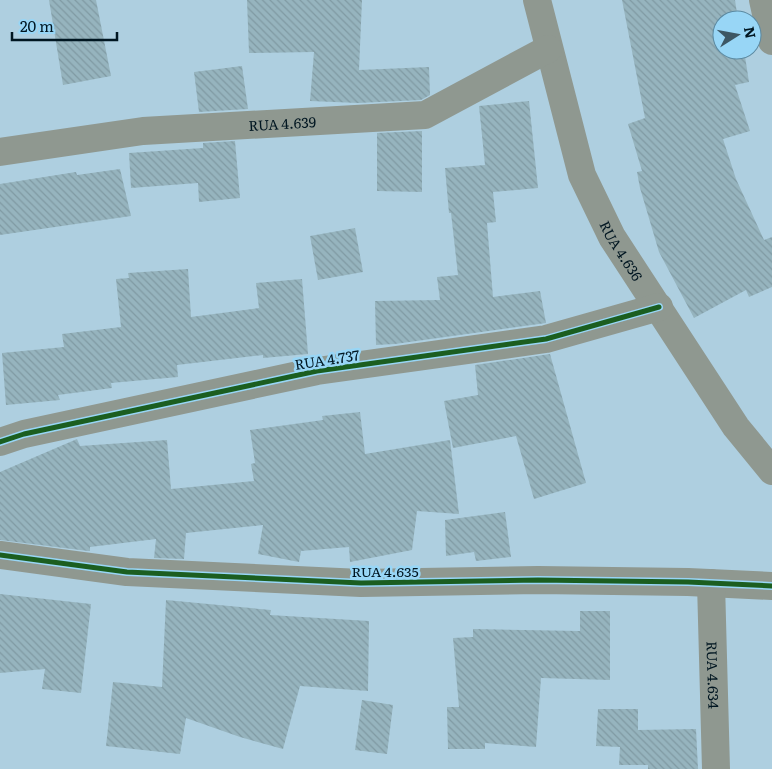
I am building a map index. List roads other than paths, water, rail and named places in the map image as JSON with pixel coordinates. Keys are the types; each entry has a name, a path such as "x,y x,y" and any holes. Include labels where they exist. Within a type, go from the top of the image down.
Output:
{"street":[{"name":"RUA 4.636","path":"537,0 548,49 582,175 612,237 736,427 772,471"},
{"path":"763,0 772,41"},
{"name":"RUA 4.639","path":"0,152 142,131 424,115 548,49"},
{"name":"RUA 4.737","path":"0,442 24,434 317,371 546,339 659,307"},
{"name":"RUA 4.635","path":"0,555 127,572 351,582 548,580 772,586"},
{"name":"RUA 4.634","path":"712,583 716,769"}]}
